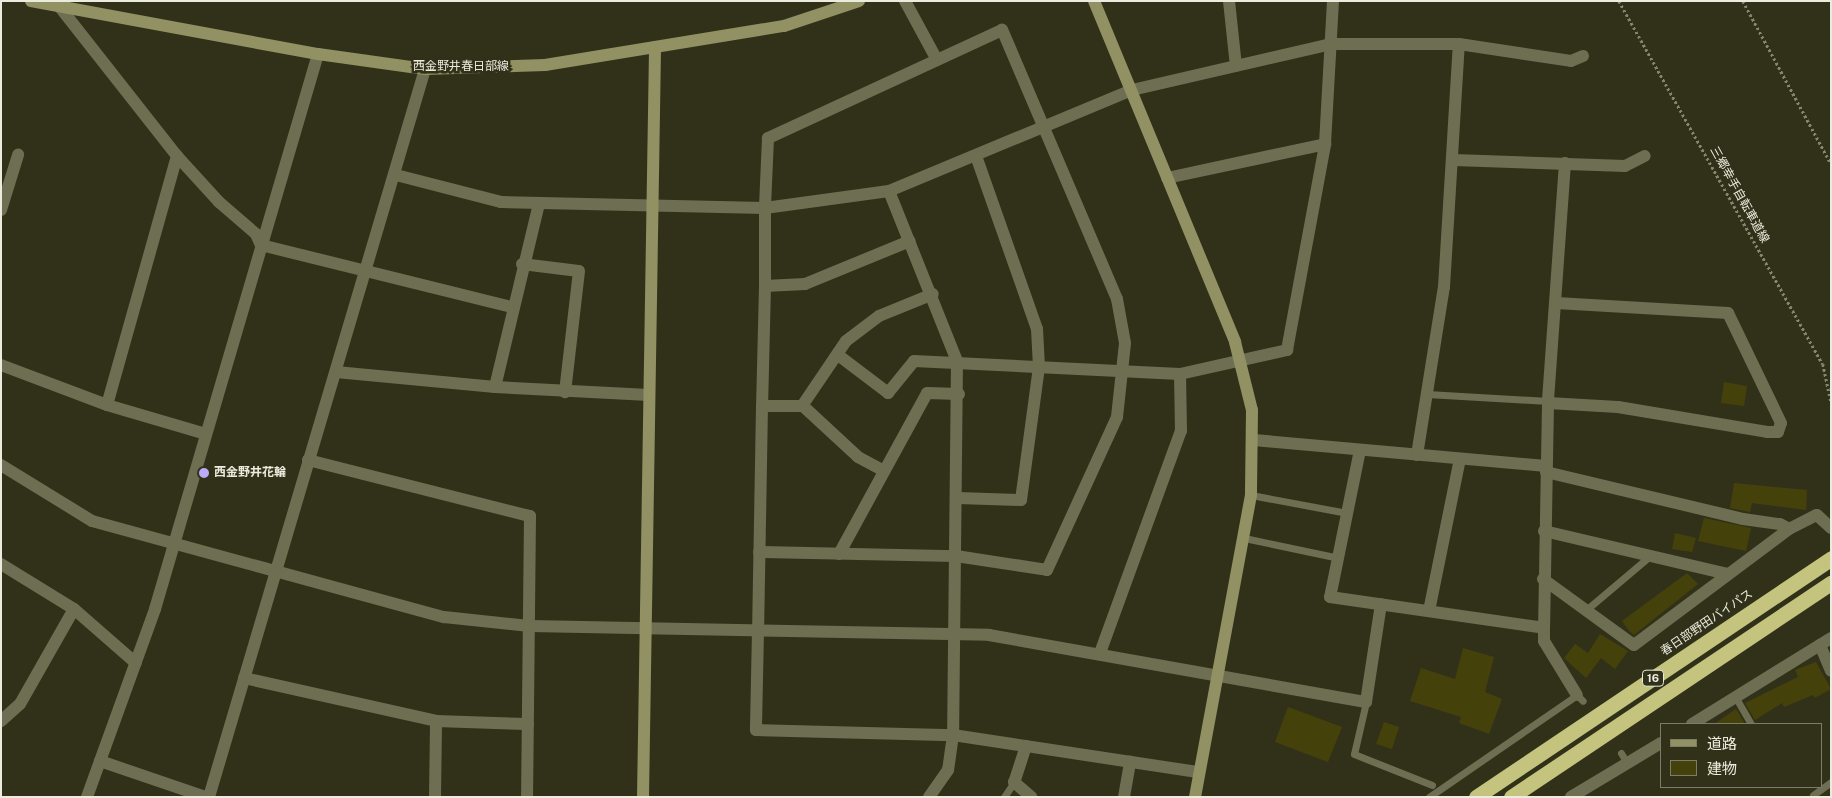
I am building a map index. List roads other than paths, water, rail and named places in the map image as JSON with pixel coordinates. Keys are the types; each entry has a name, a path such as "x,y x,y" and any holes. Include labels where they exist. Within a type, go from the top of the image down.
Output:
{"highway":[{"name":"春日部野田バイパス","path":"1476,797 1831,558"},
{"name":"16","path":"1512,797 1831,583"}],"street":[{"name":"西金野井春日部線","path":"31,1 318,54 425,69 545,65 784,26 859,1"},
{"path":"905,1 937,60"},
{"path":"1094,1 1241,360 1254,440 1251,496 1195,797"},
{"path":"1229,1 1236,66"},
{"path":"838,355 888,393 914,360 1180,374 1287,350 1325,144 1333,1"},
{"path":"59,6 177,156 219,202 256,234 261,245"},
{"path":"759,552 956,556 1047,570 1117,417 1125,372 1126,343 1117,299 1002,30 768,138 765,208 766,286 762,406 759,552 756,730 954,735 1199,772"},
{"path":"396,175 501,202 654,207 765,208 889,191 1132,90 1331,44 1459,44 1572,61 1583,56"},
{"path":"1417,456 1444,287 1454,160 1459,44"},
{"path":"643,797 654,207 655,47"},
{"path":"87,797 136,663 175,546 318,54"},
{"path":"100,761 208,797 277,573 308,460 336,372 364,273 396,175 425,69"},
{"path":"1167,178 1325,144"},
{"path":"1,210 18,155"},
{"path":"107,405 177,156"},
{"path":"958,498 1021,500 1038,367 1037,329 976,156"},
{"path":"1454,160 1625,166 1646,156"},
{"path":"1565,163 1548,402 1543,579 1544,641 1580,698"},
{"path":"889,191 933,294 957,361 959,394 954,735 948,770 929,797"},
{"path":"494,388 522,264 538,204"},
{"path":"766,286 805,284 910,241"},
{"path":"261,245 364,273 512,307"},
{"path":"522,264 579,271 565,392"},
{"path":"803,406 846,341 879,316 933,294"},
{"path":"1548,402 1618,407 1767,432 1778,432 1780,423 1728,313 1556,303"},
{"path":"1,365 107,405 206,434"},
{"path":"336,372 494,388 649,395"},
{"path":"1100,653 1181,430 1180,374"},
{"path":"839,554 882,470 927,393 959,394"},
{"path":"762,406 803,406 858,457 882,470"},
{"path":"1254,440 1546,469 1743,519 1780,524 1789,529"},
{"path":"1360,450 1330,597 1544,628"},
{"path":"1429,611 1460,459"},
{"path":"308,460 530,516 527,797"},
{"path":"1,464 92,521 175,546 444,617 530,626 954,633 1100,653 1366,702 1381,604"},
{"path":"1543,579 1634,645 1789,529 1817,516 1831,528"},
{"path":"1544,531 1727,574"},
{"path":"1,564 74,609 136,663"},
{"path":"1,721 20,704 74,609"},
{"path":"1694,723 1825,641 1831,671"},
{"path":"244,678 436,721 528,724"},
{"path":"435,797 436,721"},
{"path":"1571,797 1624,758 1660,743"},
{"path":"1026,746 1014,782 1031,797"},
{"path":"1124,797 1130,762"}],"lane":[{"path":"1427,394 1548,402"},
{"path":"1251,496 1347,513"},
{"path":"1244,538 1339,558"},
{"path":"1586,610 1651,556"},
{"path":"1428,797 1580,698"},
{"path":"1736,698 1750,723"},
{"path":"1366,702 1354,754 1432,785"},
{"path":"1004,797 1014,782"},
{"path":"1813,795 1831,782"}],"place":[{"name":"西金野井花輪","path":"204,473"}]}
